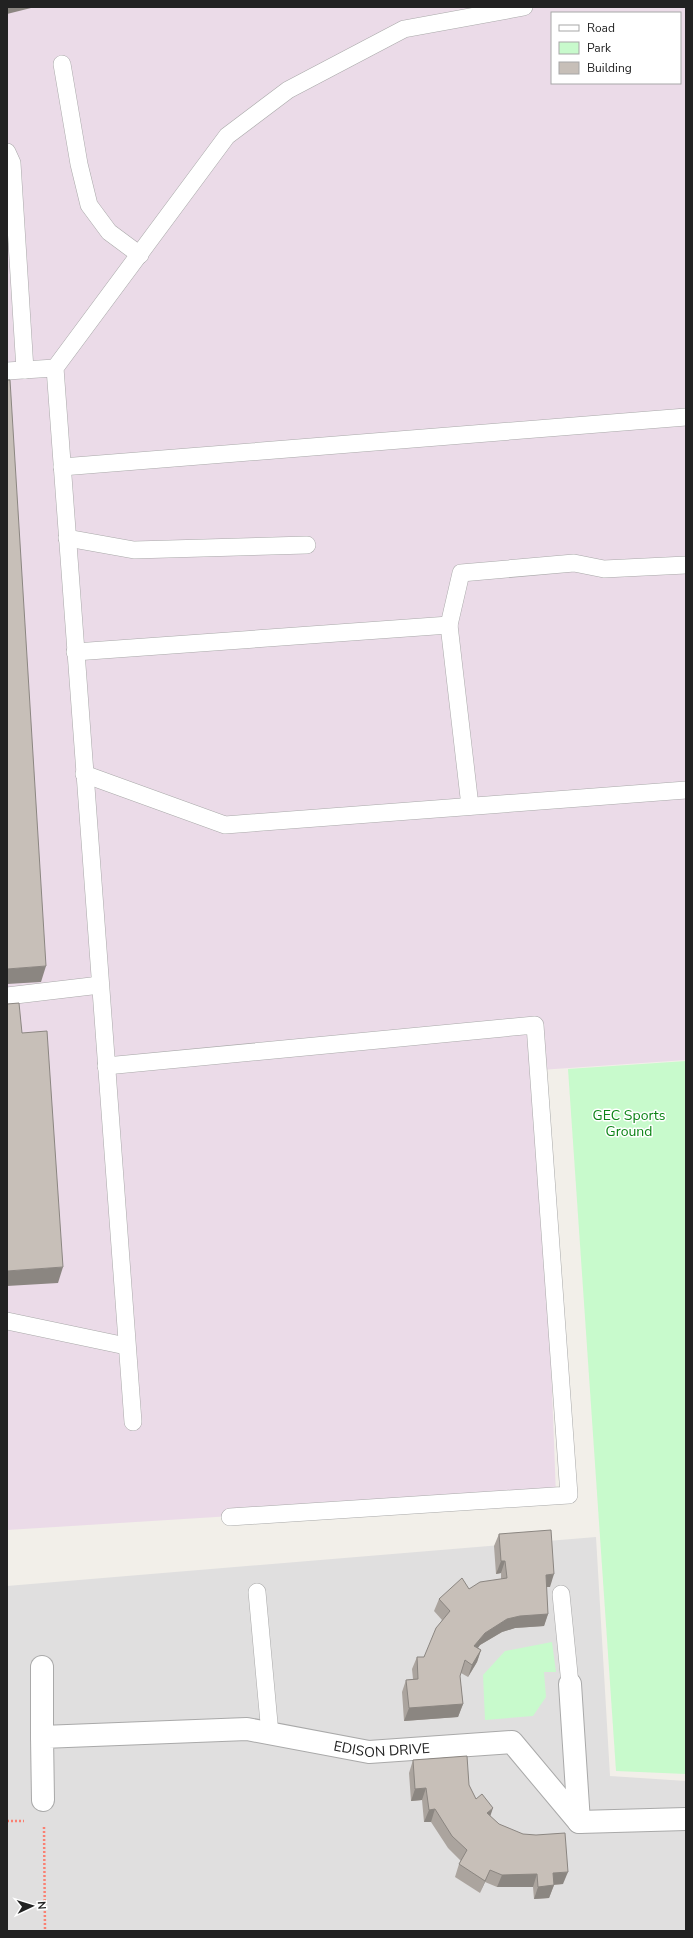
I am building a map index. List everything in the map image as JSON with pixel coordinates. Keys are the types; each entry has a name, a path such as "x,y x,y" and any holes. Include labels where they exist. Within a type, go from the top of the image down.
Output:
{"street":[{"path":"42,1667 43,1800"},
{"path":"570,1684 579,1822 686,1819"},
{"name":"EDISON DRIVE","path":"42,1737 247,1729 369,1752 512,1742 579,1822"}],"lane":[{"path":"133,1422 126,1346 55,368 227,136 288,90 404,29 524,7"},
{"path":"62,64 79,164 90,205 109,232 140,255"},
{"path":"7,152 12,163 25,370"},
{"path":"7,371 55,368"},
{"path":"62,467 686,417"},
{"path":"67,538 134,550 307,545"},
{"path":"470,806 449,625 461,573 574,563 604,569 686,565"},
{"path":"75,652 449,625"},
{"path":"84,774 225,825 686,790"},
{"path":"7,996 100,985"},
{"path":"106,1066 535,1025 569,1495 230,1517"},
{"path":"7,1321 126,1346"},
{"path":"257,1592 270,1734"},
{"path":"561,1594 570,1684"}],"path":[{"path":"43,1800 45,1931"}],"shaded area":[{"path":"7,7 686,7 686,1060 540,1070 556,1496 7,1530"},
{"path":"596,1537 610,1776 686,1781 686,1931 7,1931 7,1586"}],"green space":[{"name":"GEC Sports Ground","path":"686,1061 686,1774 616,1771 568,1069"},
{"path":"552,1642 556,1672 544,1672 546,1697 533,1716 485,1720 483,1675 505,1651"}],"building":[{"path":"7,380 10,380 46,966 7,969"},
{"path":"19,1003 22,1033 47,1031 63,1267 7,1271 7,1004"},
{"path":"551,1530 554,1574 546,1575 548,1614 520,1616 507,1619 485,1633 474,1646 481,1650 472,1665 465,1660 460,1676 463,1704 409,1708 406,1680 418,1679 417,1657 424,1657 436,1628 450,1611 439,1599 462,1578 469,1589 480,1582 507,1578 505,1561 501,1561 499,1534"},
{"path":"467,1756 469,1785 476,1799 482,1794 493,1808 487,1813 499,1824 523,1834 536,1835 565,1833 568,1872 553,1873 554,1885 538,1887 537,1874 502,1875 490,1870 485,1881 459,1864 467,1850 452,1836 435,1809 429,1810 426,1788 415,1789 413,1760"}]}
